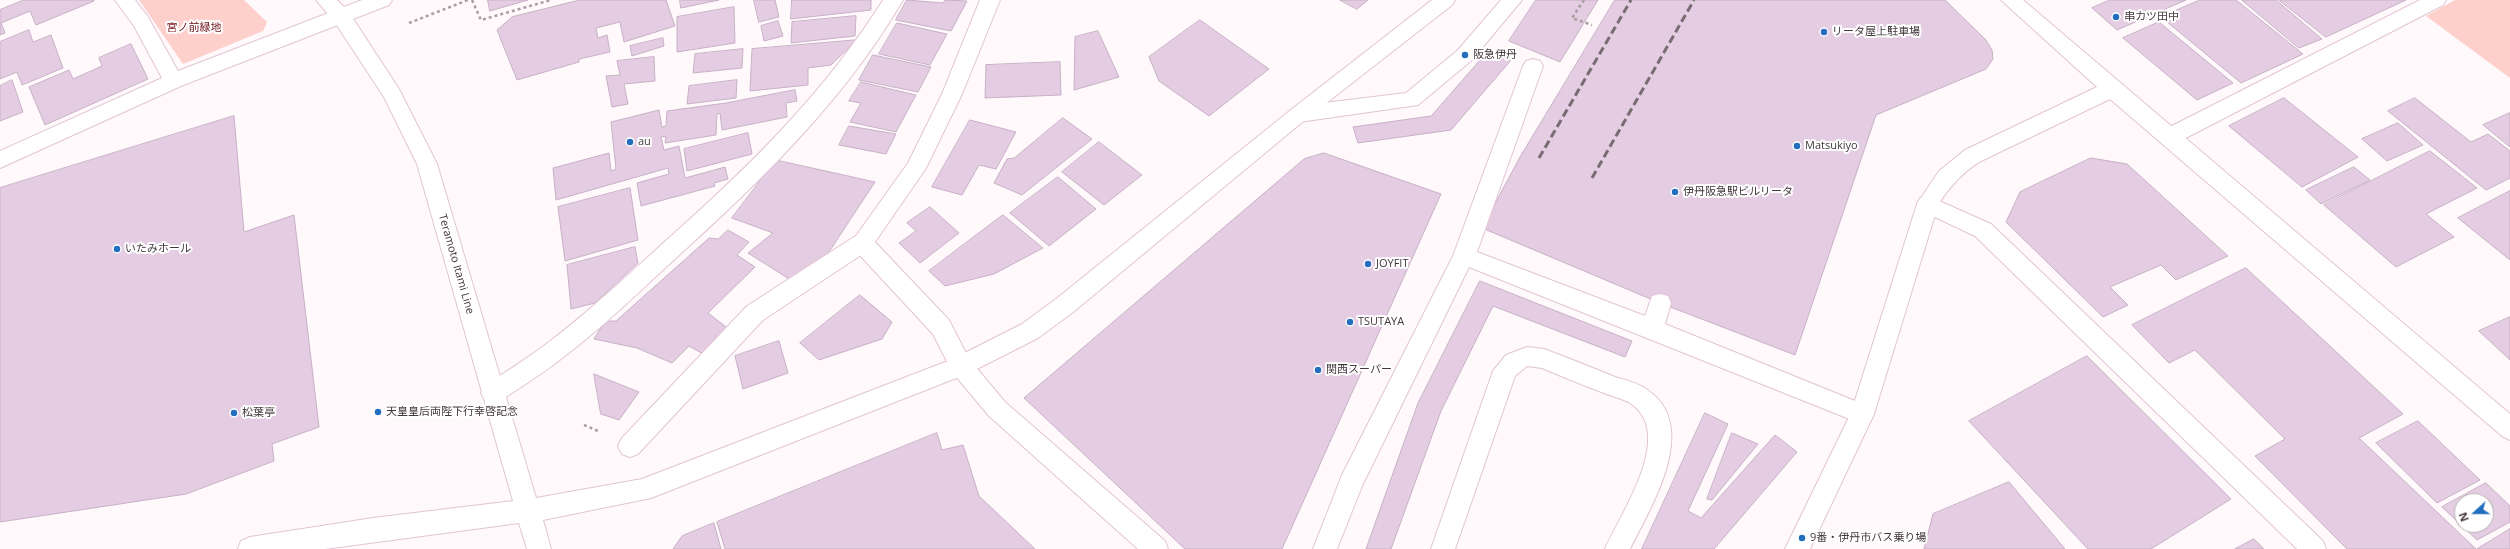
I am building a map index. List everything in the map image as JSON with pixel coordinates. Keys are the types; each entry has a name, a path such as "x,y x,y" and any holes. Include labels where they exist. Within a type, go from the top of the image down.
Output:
{"street":[{"path":"125,0 140,22 174,81"},
{"name":"Teramoto Itami Line","path":"326,0 341,16 404,114 427,164 539,549"},
{"path":"0,160 174,81 278,39 382,0"},
{"path":"493,393 553,352 614,301 750,178 811,112 867,42 894,0"},
{"path":"630,446 755,313 862,243 916,168 952,94 990,0"},
{"path":"1299,114 1411,100 1465,55 1512,0"},
{"path":"2011,0 2112,89 2510,429"},
{"path":"2169,137 2436,0"},
{"path":"250,549 373,530 528,511 642,490 961,366 1030,331 1064,306 1440,1"},
{"path":"1325,549 1351,483 1464,256 1533,66"},
{"path":"1797,549 1862,414 1928,204 1940,183 1954,167 1972,156 2112,89"},
{"path":"1928,204 1983,230 2314,549"},
{"path":"862,243 941,327 961,366 997,409 1156,549"},
{"path":"1464,256 1652,329 1862,414"},
{"path":"1652,329 1660,303"},
{"path":"1443,549 1505,371 1514,360 1528,355 1544,359 1638,396 1648,403 1654,411 1660,425 1660,439 1656,466 1616,549"}],"path":[{"path":"409,23 468,0"},
{"path":"472,0 481,20 551,0"},
{"path":"1584,0 1572,18 1592,26"}],"green space":[{"name":"宮ノ前緑地","path":"139,0 244,0 267,22 263,31 183,64"},
{"path":"2455,0 2510,0 2510,78 2426,16"}],"building":[{"path":"24,0 94,1 36,25 30,11 1,23 5,33 0,35 0,10"},
{"path":"488,0 528,0 490,11"},
{"path":"580,0 666,0 675,26 624,42 620,22 596,28 598,38 607,35 610,52 579,59 579,62 517,80 497,30 512,17"},
{"path":"680,0 719,0 681,8"},
{"path":"754,0 775,0 779,17 759,22"},
{"path":"792,0 871,0 871,10 791,19"},
{"path":"907,0 943,3 945,0 967,1 951,31 896,20"},
{"path":"1340,0 1368,0 1357,9"},
{"path":"1536,0 1598,0 1560,62 1509,41"},
{"name":"伊丹阪急駅ビルリータ","path":"1615,0 1945,0 1986,40 1992,50 1993,59 1986,69 1876,115 1795,355 1660,303 1482,228 1520,157"},
{"path":"2110,0 2186,0 2117,30 2092,8"},
{"path":"2200,0 2236,0 2303,54 2241,83 2161,17"},
{"path":"2242,0 2276,0 2322,39 2299,48"},
{"path":"2279,0 2406,0 2326,37"},
{"path":"734,7 735,43 677,52 677,17"},
{"path":"856,16 855,36 791,43 792,22"},
{"path":"1200,20 1269,69 1209,116 1159,81 1149,57"},
{"path":"778,21 783,36 764,41 761,26"},
{"path":"2159,22 2233,83 2197,100 2123,38"},
{"path":"897,23 947,34 930,65 879,54"},
{"path":"29,30 33,42 51,35 63,68 22,85 17,72 0,79 0,42"},
{"path":"1098,31 1119,77 1074,90 1075,37"},
{"path":"663,38 664,46 632,56 630,46"},
{"path":"857,40 831,65 808,68 808,85 750,91 752,49"},
{"path":"131,44 148,79 45,125 29,87 69,70 73,79 102,66 99,58"},
{"path":"743,49 742,68 693,73 695,54"},
{"path":"1490,49 1512,59 1451,130 1358,143 1353,127 1431,116"},
{"path":"873,55 931,67 918,92 859,80"},
{"path":"654,57 655,81 624,84 628,104 612,107 606,76 620,75 617,61"},
{"path":"1060,62 1061,95 985,98 986,65"},
{"path":"12,80 23,112 0,121 0,86"},
{"path":"737,80 736,98 687,104 689,86"},
{"path":"861,82 916,95 896,132 850,122 861,103 849,101"},
{"path":"795,90 797,101 786,103 787,117 722,130 720,113 717,114 716,135 665,143 666,136 661,137 664,150 679,146 685,178 725,167 728,179 714,183 715,186 641,206 637,183 669,174 668,168 556,200 553,168 609,153 611,171 616,169 611,122 659,110 662,127 666,126 667,111 726,103"},
{"path":"2284,98 2358,157 2302,187 2229,126"},
{"path":"2415,98 2471,142 2488,134 2510,151 2510,178 2486,190 2388,111"},
{"path":"2510,113 2510,147 2483,125"},
{"path":"234,116 244,232 294,215 319,427 272,444 274,461 186,494 0,522 0,188"},
{"path":"1063,118 1092,139 1022,195 994,183 1007,159 1014,158"},
{"path":"970,120 1016,132 996,169 979,165 962,195 932,187"},
{"path":"2398,123 2423,145 2387,161 2362,139"},
{"path":"849,126 896,134 886,154 839,145"},
{"path":"748,133 752,154 687,171 684,149"},
{"path":"1099,142 1142,175 1104,205 1062,172"},
{"path":"2430,151 2477,188 2426,214 2454,237 2396,267 2324,205"},
{"path":"1324,153 1441,194 1282,549 1185,549 1024,398 1304,159"},
{"path":"2091,158 2127,164 2228,256 2176,280 2161,265 2110,287 2128,305 2103,317 2006,222 2020,192"},
{"path":"776,160 875,182 825,258 797,284 748,253 773,233 732,218"},
{"path":"2354,167 2370,180 2321,204 2306,190"},
{"path":"1058,177 1096,209 1049,246 1010,213"},
{"path":"630,188 638,240 565,261 558,207"},
{"path":"2510,191 2510,260 2458,218"},
{"path":"930,207 959,233 920,263 899,243 916,231 907,223"},
{"path":"1003,215 1043,248 994,274 945,286 929,271"},
{"path":"728,230 749,242 737,255 755,267 708,313 730,330 705,355 689,346 672,363 637,348 594,339 605,321 616,321 709,238 718,239"},
{"path":"635,247 638,263 595,303 571,309 567,265"},
{"path":"2246,268 2403,414 2359,438 2454,528 2454,533 2459,533 2476,549 2347,549 2255,456 2285,439 2195,350 2169,363 2132,325"},
{"path":"1480,281 1632,341 1625,357 1493,306 1441,411 1391,549 1366,549 1418,403"},
{"path":"860,295 892,322 882,339 819,360 800,343"},
{"path":"2510,317 2510,360 2479,331"},
{"path":"779,341 788,373 743,389 735,356"},
{"path":"2087,356 2231,499 2151,549 2088,549 1969,421"},
{"path":"594,374 639,392 619,420 601,414"},
{"path":"1705,413 1728,424 1688,511 1701,518 1775,435 1797,452 1714,549 1642,549"},
{"path":"2418,421 2480,480 2437,503 2376,443"},
{"path":"937,433 942,450 963,445 979,496 1035,549 725,549 717,522"},
{"path":"1732,433 1758,444 1712,500 1707,499"},
{"path":"2009,482 2065,549 1924,549 1933,514"},
{"path":"2486,483 2510,506 2510,522 2494,531 2494,493 2468,493"},
{"path":"2454,500 2454,518 2442,507"},
{"path":"714,523 721,549 673,549 682,536"},
{"path":"2510,529 2510,549 2477,549"},
{"path":"2470,533 2490,533 2477,540"},
{"path":"2254,539 2264,549 2235,549"}],"railway":[{"path":"1539,158 1631,0"},
{"path":"1592,178 1694,0"}],"place":[{"name":"串カツ田中","path":"2116,17"},
{"name":"リータ屋上駐車場","path":"1824,32"},
{"name":"阪急伊丹","path":"1465,55"},
{"name":"au","path":"630,142"},
{"name":"Matsukiyo","path":"1797,146"},
{"name":"伊丹阪急駅ビルリータ","path":"1675,192"},
{"name":"いたみホール","path":"117,249"},
{"name":"JOYFIT","path":"1368,264"},
{"name":"TSUTAYA","path":"1350,322"},
{"name":"関西スーパー","path":"1318,370"},
{"name":"天皇皇后両陛下行幸啓記念","path":"378,412"},
{"name":"松葉亭","path":"234,413"},
{"name":"9番・伊丹市バス乗り場","path":"1802,538"}]}
